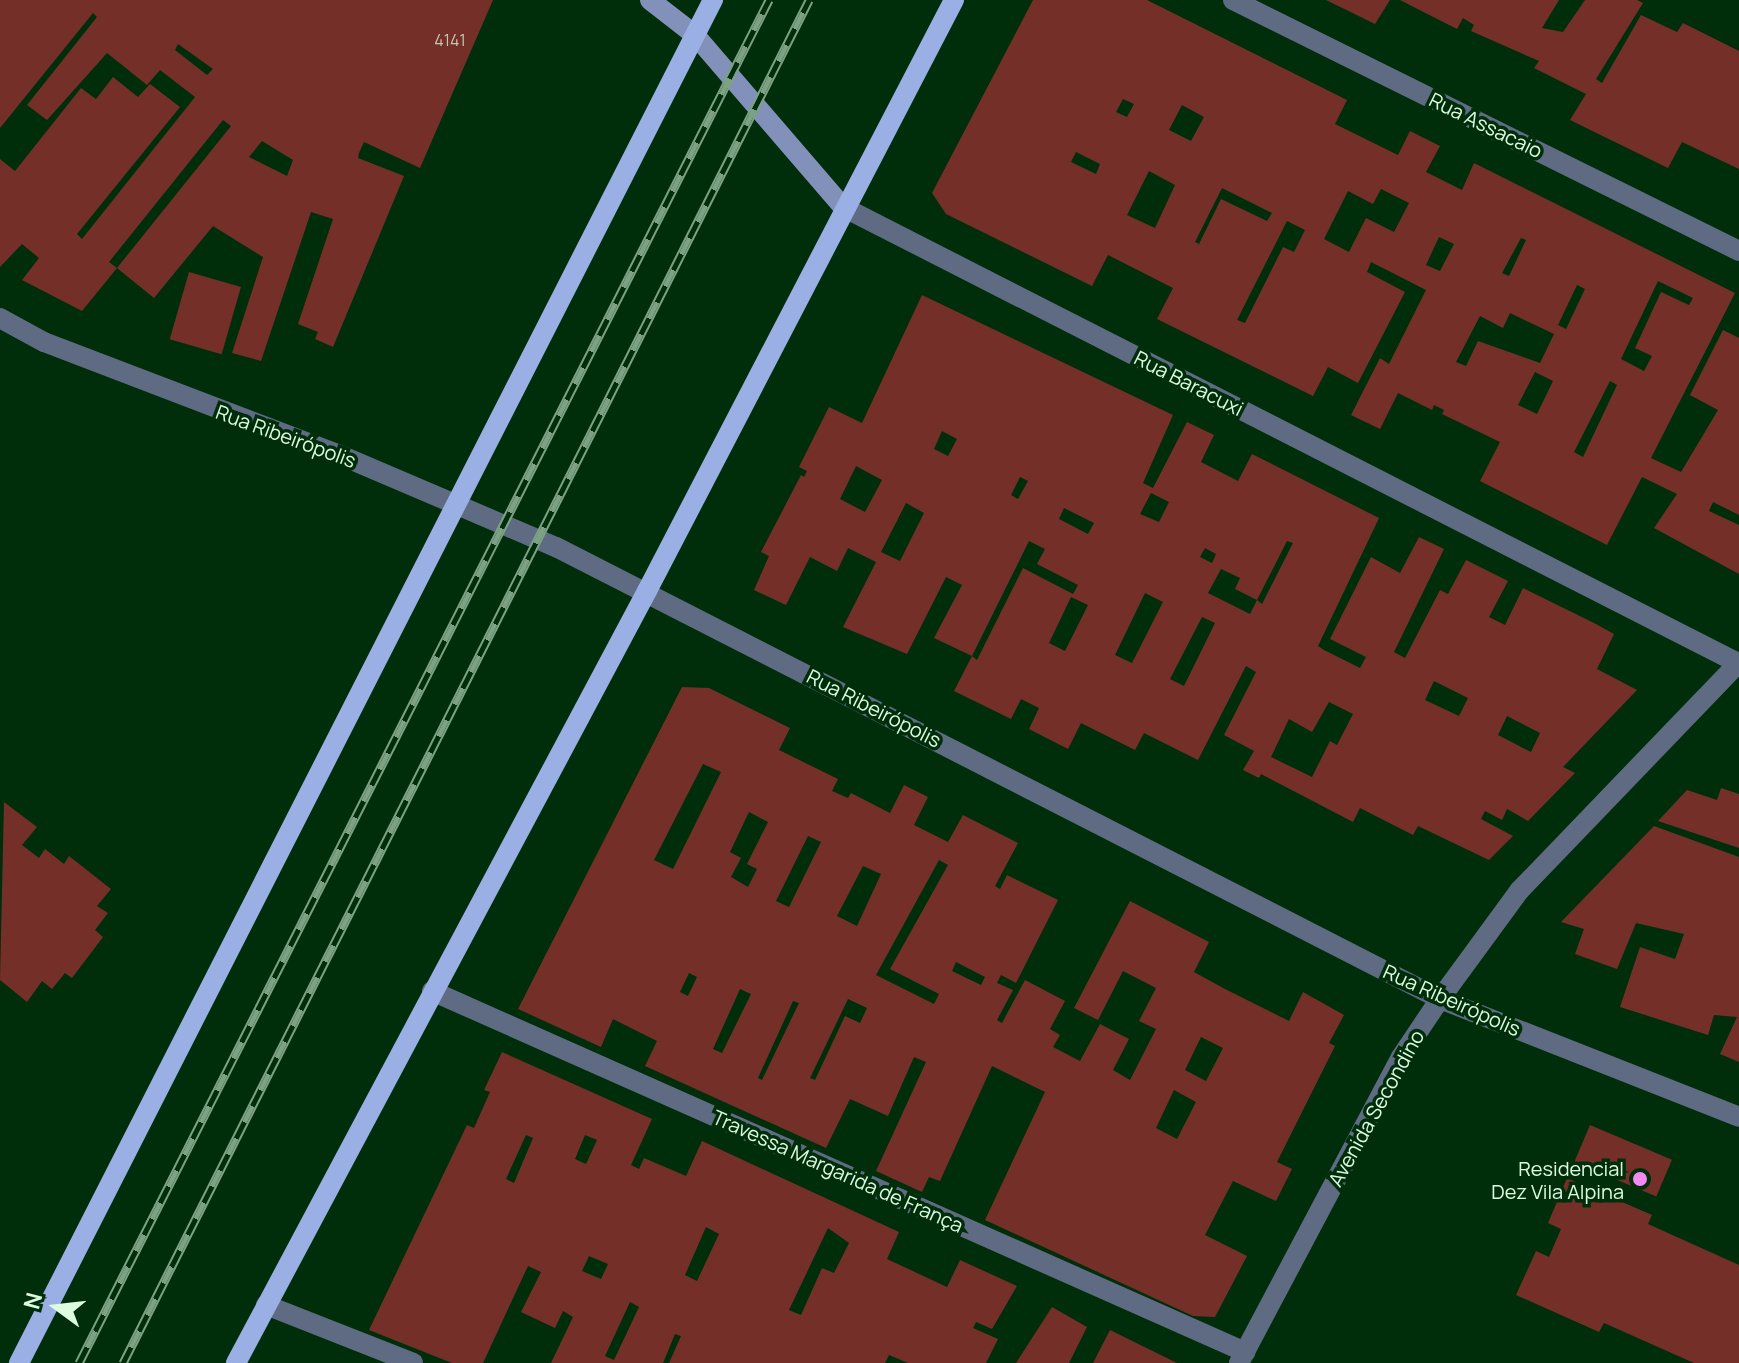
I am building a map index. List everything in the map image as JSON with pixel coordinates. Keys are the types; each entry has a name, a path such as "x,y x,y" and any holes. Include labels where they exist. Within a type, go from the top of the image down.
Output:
{"main road":[{"path":"19,1363 460,504 713,0"},
{"path":"236,1363 647,591 843,207 954,0"}],"street":[{"name":"Rua Baracuxi","path":"650,0 695,35 843,207 1738,663"},
{"name":"Rua Assacaio","path":"1233,0 1739,251"},
{"name":"Rua Ribeirópolis","path":"0,318 158,389 460,504 647,591 1440,999 1739,1117"},
{"name":"Avenida Secondino","path":"1242,1357 1401,1057 1440,999 1519,891 1738,663"},
{"name":"Travessa Margarida de França","path":"432,991 1242,1357"},
{"path":"266,1305 413,1363"}],"building":[{"path":"0,0 493,0 420,168 364,142 358,158 404,176 333,347 315,339 318,332 298,324 333,219 311,212 261,361 232,353 263,257 213,226 154,298 117,268 82,311 22,280 39,258 22,244 0,267 0,159 15,171 81,88 96,99 113,77 138,97 150,84 180,107 77,234 82,239 195,97 160,70 147,85 107,53 47,120 27,105 97,17 93,13 0,128","holes":["178,44 213,69 207,75 175,50","223,120 231,126 117,268 109,262","262,141 293,160 287,176 249,157"]},
{"path":"1033,0 1147,0 1347,100 1335,124 1398,155 1410,131 1440,146 1426,172 1462,190 1474,163 1735,293 1651,458 1681,472 1718,410 1690,395 1723,330 1739,338 1739,515 1713,502 1709,511 1739,525 1739,574 1654,528 1677,494 1642,477 1607,545 1480,481 1500,442 1442,414 1444,410 1434,405 1432,410 1398,393 1380,429 1351,415 1380,358 1389,364 1426,290 1371,262 1367,272 1405,292 1358,383 1328,367 1313,396 1157,319 1173,288 1108,255 1092,286 946,214 932,193","holes":["1123,99 1134,104 1127,117 1116,112","1182,105 1204,117 1191,141 1169,130","1076,152 1100,164 1096,174 1071,162","1149,171 1175,185 1155,228 1127,215","1222,188 1272,213 1267,221 1221,199 1199,244 1195,242","1381,189 1409,203 1394,232 1366,218 1349,252 1324,239 1348,191 1373,204","1287,221 1305,230 1294,252 1283,247 1245,323 1237,320","1439,237 1454,244 1440,271 1426,265","1521,238 1526,240 1509,276 1502,273","1658,281 1693,298 1689,305 1661,292 1635,348 1652,356 1644,371 1621,359","1577,285 1585,289 1566,329 1558,325","1510,313 1554,334 1540,363 1478,341 1466,366 1456,362 1480,316 1503,328","1535,372 1553,381 1537,414 1518,405","1610,381 1617,385 1583,457 1574,452"]},
{"path":"1326,0 1390,0 1375,24"},
{"path":"1400,0 1559,0 1542,28 1563,32 1585,0 1637,0 1643,3 1596,79 1602,83 1641,15 1677,32 1683,23 1739,51 1739,169 1682,142 1668,168 1570,120 1586,94 1534,68 1539,61 1471,31 1474,25 1463,18 1457,29"},
{"path":"189,272 241,287 222,354 170,339"},
{"path":"922,295 1173,415 1143,483 1153,488 1187,422 1214,435 1201,462 1238,481 1252,454 1379,518 1318,646 1324,650 1360,668 1366,657 1330,639 1371,557 1400,573 1419,537 1444,549 1394,652 1405,658 1440,590 1448,594 1466,560 1508,581 1489,617 1505,625 1523,588 1596,624 1614,634 1597,669 1637,690 1563,767 1575,773 1528,821 1507,809 1502,820 1485,811 1481,819 1513,836 1489,860 1418,826 1413,835 1360,808 1353,822 1261,774 1259,778 1243,770 1254,751 1224,735 1256,672 1246,666 1198,760 1144,733 1135,750 1081,723 1068,749 1029,729 1039,708 1021,699 1011,719 954,691 972,656 934,638 962,585 946,577 907,654 843,627 876,562 848,548 837,571 810,557 786,605 754,590 769,556 761,552 801,475 804,477 807,471 799,467 829,407 862,423","holes":["942,431 957,439 948,456 934,449","856,466 882,480 865,512 840,499","1020,477 1028,481 1018,499 1011,495","1151,493 1169,502 1159,522 1140,514","906,503 924,513 900,561 881,552","1064,508 1094,523 1088,534 1059,519","1029,541 1045,549 1037,564 1078,585 1073,594 1023,568 977,660 972,656","1287,541 1293,543 1262,604 1257,600","1205,548 1216,554 1212,563 1200,557","1221,569 1240,578 1235,589 1257,600 1250,614 1208,593","1145,593 1163,602 1132,663 1115,655","1071,597 1088,605 1065,651 1049,643","1202,617 1215,623 1184,686 1170,679","1434,681 1468,698 1459,716 1425,700","1329,702 1353,714 1337,745 1330,741 1312,777 1271,757 1289,719 1312,732","1507,716 1540,733 1531,752 1498,735"]},
{"path":"682,687 709,688 790,728 779,750 838,779 832,791 848,798 851,793 890,813 904,785 928,797 914,825 948,842 963,815 1018,843 995,886 1000,889 1007,875 1058,900 1016,983 1001,975 997,983 1013,990 997,1020 1002,1023 1025,980 1065,1001 1050,1029 1060,1035 1053,1047 1080,1061 1100,1024 1129,1039 1113,1070 1130,1080 1156,1029 1139,1021 1156,988 1123,971 1098,1020 1074,1008 1130,901 1209,942 1194,972 1225,989 1289,1021 1303,992 1344,1015 1329,1043 1335,1046 1277,1162 1292,1169 1276,1201 1233,1181 1205,1235 1247,1256 1215,1317 1193,1316 985,1220 1045,1092 992,1066 940,1181 929,1177 922,1192 876,1171 926,1062 914,1057 888,1116 850,1099 826,1148 645,1066 657,1041 613,1019 601,1047 518,1009","holes":["703,764 721,772 673,869 654,860","749,812 768,822 747,864 757,869 748,887 731,877 741,858 730,852","808,836 821,842 789,907 776,901","939,860 948,865 890,969 939,994 934,1004 876,975","863,866 881,874 857,926 837,916","956,962 985,977 981,985 952,971","689,973 697,977 688,996 680,992","740,989 751,994 722,1053 713,1049","848,999 867,1008 860,1023 845,1016 815,1080 810,1078","793,1001 799,1003 762,1080 758,1078","1201,1037 1223,1048 1206,1081 1185,1070","1174,1090 1196,1102 1177,1139 1156,1128"]},
{"path":"1721,788 1739,794 1739,848 1658,821 1687,790 1717,800"},
{"path":"4,802 37,827 22,845 39,858 45,849 64,864 69,856 111,889 97,906 108,913 95,930 103,937 72,978 65,973 52,989 42,981 27,1002 0,980"},
{"path":"1654,826 1739,857 1739,1062 1720,1054 1737,1017 1714,1015 1708,1035 1620,1007 1640,947 1675,959 1684,934 1636,923 1617,969 1575,954 1584,929 1561,922"},
{"path":"502,1052 652,1119 631,1165 639,1169 644,1158 686,1176 702,1141 899,1232 887,1259 947,1287 960,1260 1017,1286 992,1329 976,1322 973,1328 998,1339 986,1363 908,1363 889,1355 885,1363 669,1363 681,1336 675,1334 663,1363 551,1363 573,1317 563,1311 555,1328 521,1312 541,1272 528,1266 483,1363 452,1363 369,1330 467,1125 474,1128 490,1092 484,1090","holes":["526,1135 533,1138 514,1183 506,1179","585,1135 597,1140 586,1164 575,1159","706,1227 719,1234 697,1281 685,1275","828,1228 849,1243 834,1273 822,1268 801,1315 789,1310","589,1256 608,1264 601,1279 582,1271","630,1302 639,1307 614,1360 605,1356"]},
{"name":"Residencial Dez Vila Alpina","path":"1590,1125 1672,1160 1656,1197 1574,1162"},
{"path":"1567,1178 1652,1215 1648,1224 1739,1265 1739,1363 1694,1363 1604,1323 1599,1332 1516,1295 1536,1251 1549,1257 1561,1229 1548,1223"},
{"path":"1052,1307 1087,1327 1069,1363 1016,1363"},
{"path":"1110,1330 1177,1363 1093,1363"}],"railway":[{"path":"79,1363 769,0"},
{"path":"123,1363 809,0"}],"place":[{"name":"Residencial Dez Vila Alpina","path":"1640,1179"}]}
